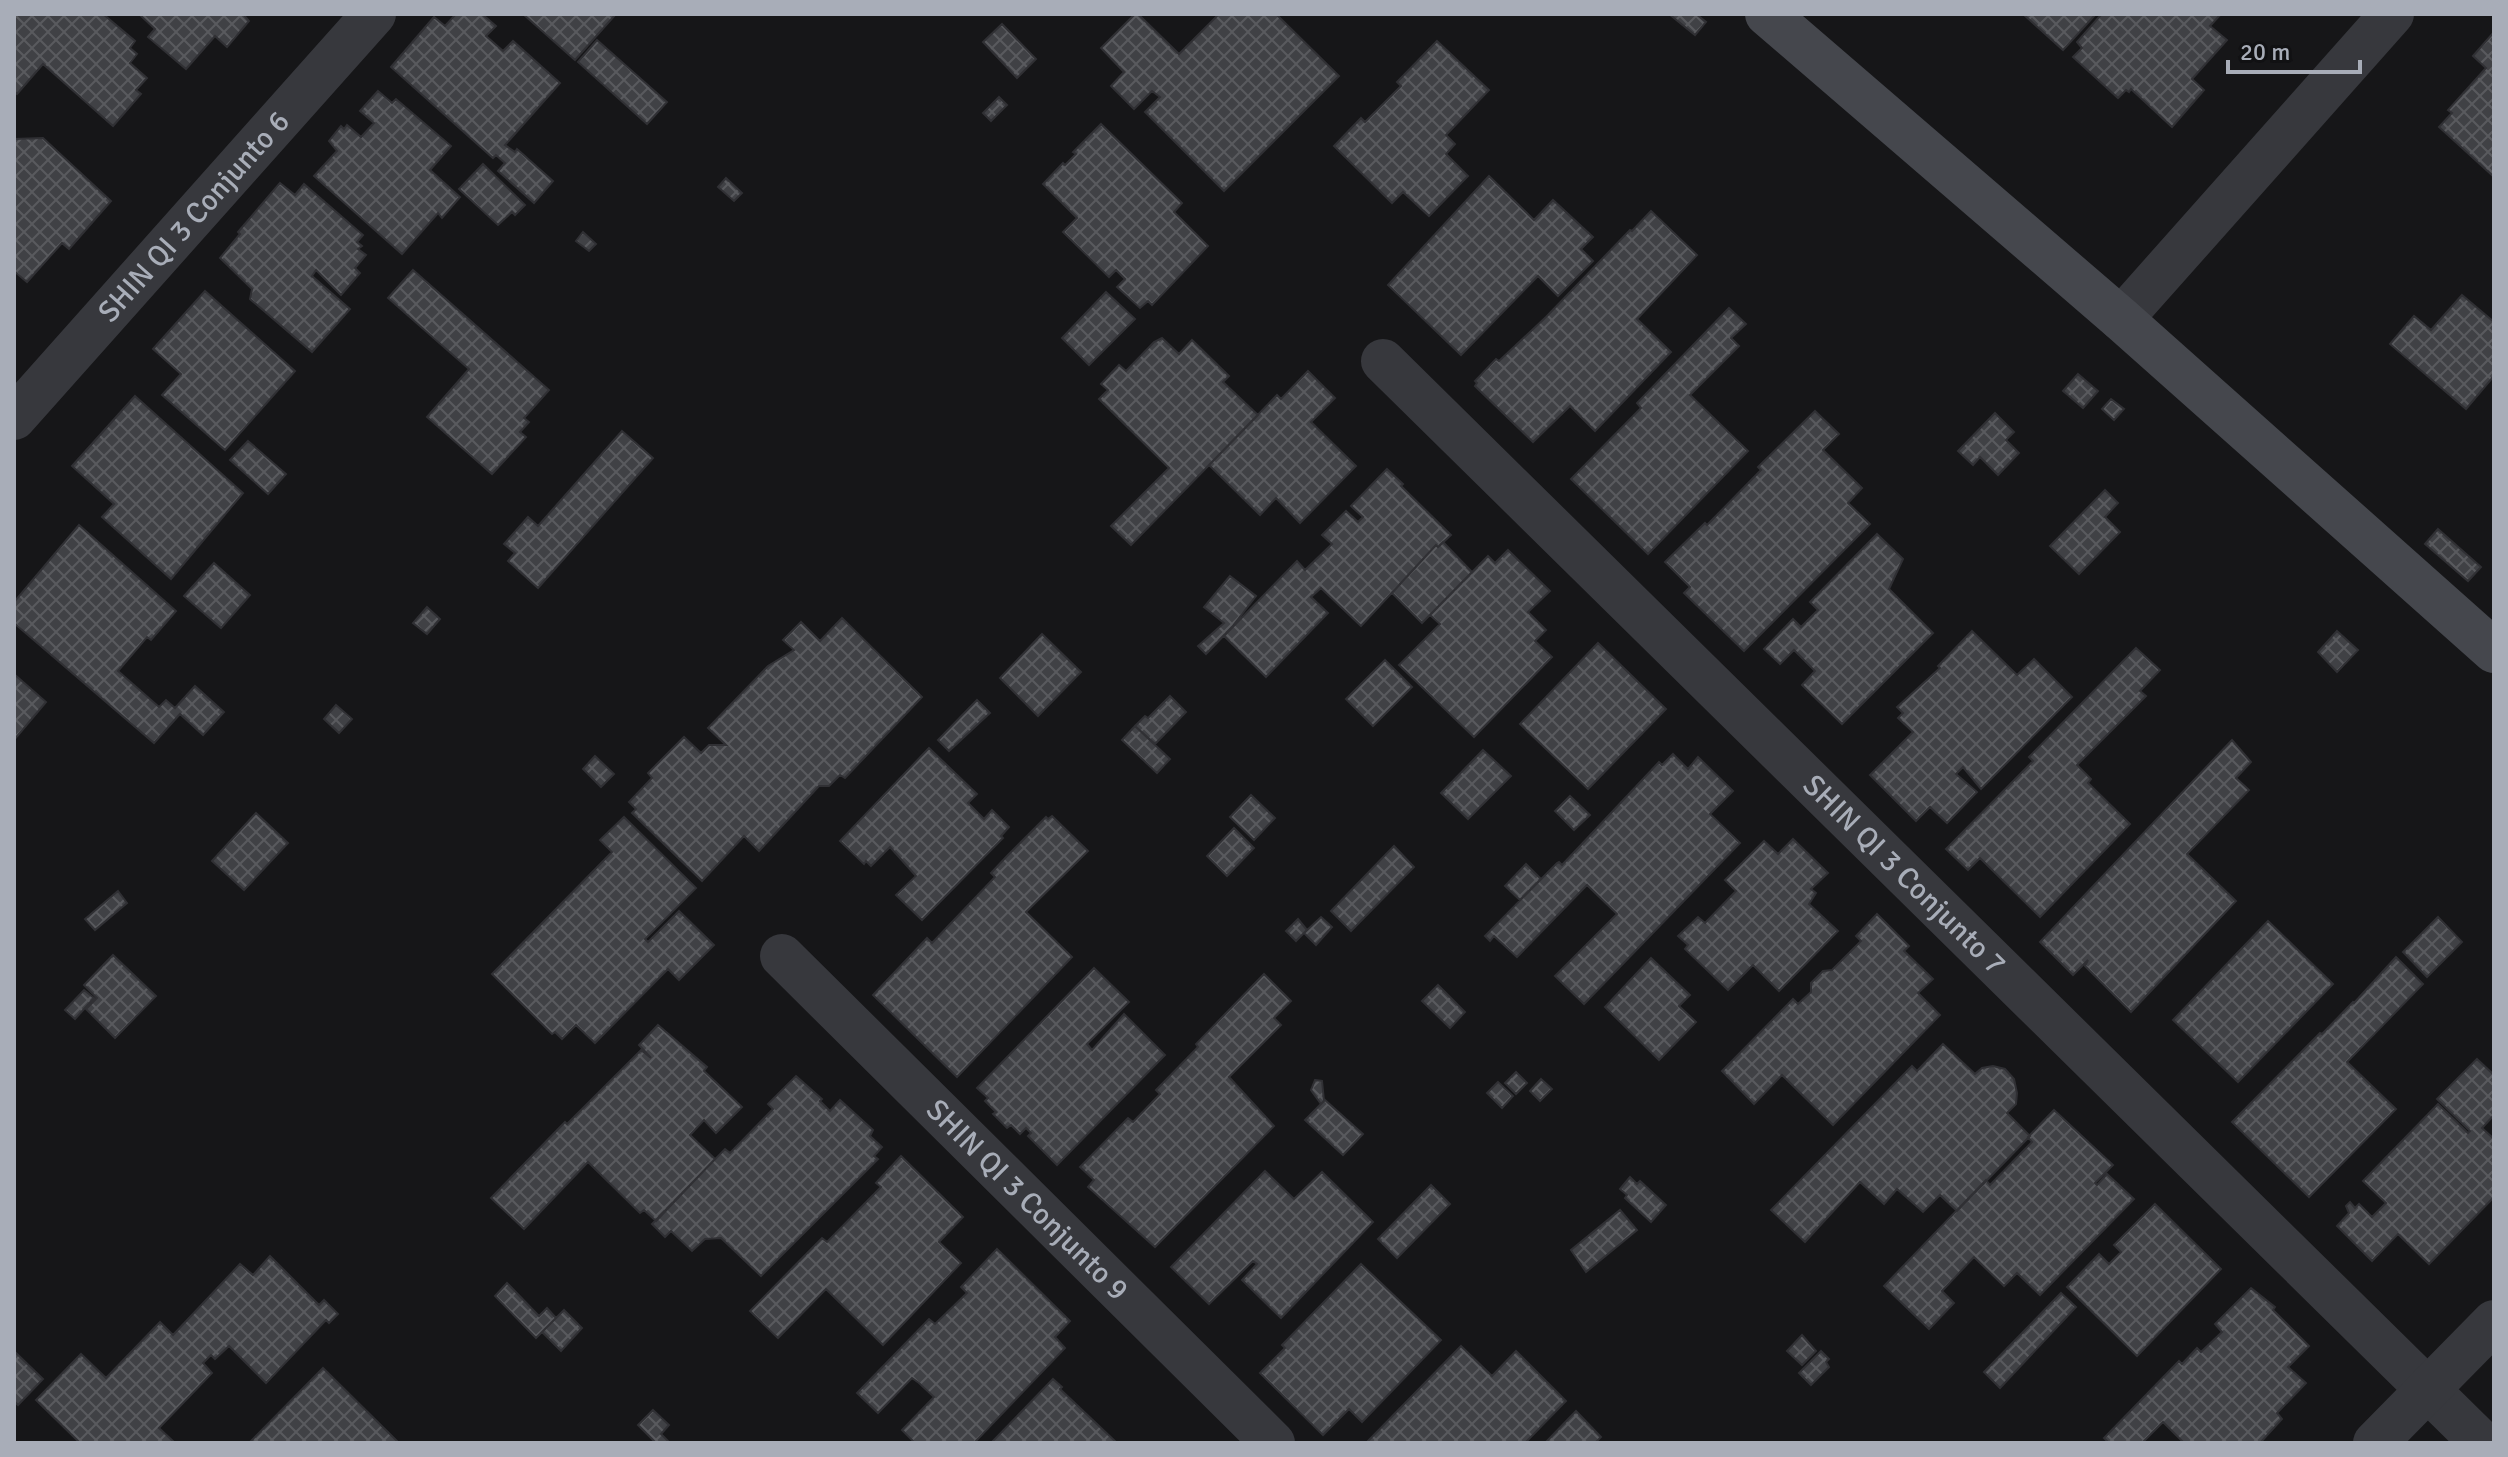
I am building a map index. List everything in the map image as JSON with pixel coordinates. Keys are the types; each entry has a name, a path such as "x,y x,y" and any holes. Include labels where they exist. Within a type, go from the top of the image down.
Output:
{"street":[{"name":"SHIN QI 3 Conjunto 6","path":"14,418 374,14"},
{"path":"1767,14 2121,319 2494,651"},
{"path":"2121,319 2392,14"},
{"name":"SHIN QI 3 Conjunto 7","path":"1383,361 2482,1443"},
{"name":"SHIN QI 3 Conjunto 9","path":"782,956 1273,1443"},
{"path":"2375,1443 2494,1322"}],"building":[{"path":"14,14 103,14 135,41 130,48 137,54 130,63 147,78 136,90 141,94 113,126 43,64 17,94 14,91"},
{"path":"139,14 243,14 249,21 227,47 215,36 186,69 148,37 155,29"},
{"path":"456,14 482,14 496,26 486,36 503,51 513,41 560,83 505,145 515,152 517,149 553,181 534,203 498,171 505,163 496,155 493,158 391,67 434,17 445,26"},
{"path":"523,14 616,14 575,60"},
{"path":"1135,14 1179,54 1219,14 1276,14 1339,76 1224,191 1145,112 1160,97 1152,91 1134,109 1111,86 1124,72 1101,48"},
{"path":"1669,14 1696,14 1706,22 1695,35"},
{"path":"2023,14 2096,14 2063,50"},
{"path":"2098,14 2221,14 2210,26 2227,40 2192,79 2204,90 2172,127 2131,89 2118,98 2073,57 2082,48 2077,42 2100,16"},
{"path":"1002,24 1036,59 1017,78 983,42"},
{"path":"2494,32 2494,177 2439,127 2452,113 2448,110 2486,68 2473,56"},
{"path":"597,40 667,102 647,124 578,62"},
{"path":"1437,41 1489,90 1446,135 1455,144 1446,154 1468,176 1429,216 1403,192 1392,203 1334,146 1361,118 1365,122 1401,86 1397,82"},
{"path":"378,91 392,103 396,99 451,146 430,170 460,197 442,218 438,213 402,254 314,176 337,151 329,141 341,126 344,129 347,125 361,137 374,123 360,111"},
{"path":"999,97 1007,105 991,121 983,113"},
{"path":"1101,124 1182,203 1174,212 1208,246 1152,305 1148,301 1140,308 1117,287 1125,279 1116,270 1109,277 1063,232 1077,218 1043,184 1076,154 1073,152"},
{"path":"43,138 111,201 69,249 62,243 27,282 14,271 14,139"},
{"path":"483,164 525,205 498,225 459,189"},
{"path":"1489,176 1534,220 1553,200 1593,237 1581,249 1593,261 1558,296 1538,276 1461,355 1388,285"},
{"path":"726,178 742,193 734,201 718,187"},
{"path":"280,183 295,195 304,184 363,235 357,242 362,246 358,249 366,255 355,268 360,273 341,295 316,270 312,276 350,309 312,352 250,299 252,289 220,258"},
{"path":"1651,211 1697,255 1637,319 1671,352 1595,431 1570,406 1533,442 1475,386 1475,381 1546,317"},
{"path":"583,232 596,244 589,251 576,241"},
{"path":"413,270 549,390 524,418 529,422 520,432 526,437 492,474 427,417 469,369 388,298"},
{"path":"205,291 295,371 225,450 162,395 181,374 153,349"},
{"path":"1106,292 1135,319 1089,365 1062,338"},
{"path":"2462,295 2494,322 2494,376 2466,409 2390,344 2414,316 2431,330"},
{"path":"1729,308 1746,324 1731,338 1739,346 1690,395 1748,451 1648,554 1571,479 1641,408 1637,403"},
{"path":"1162,338 1179,354 1192,340 1229,376 1223,382 1258,415 1131,545 1111,526 1169,468 1099,399 1108,390 1101,384 1119,365 1126,371 1154,342"},
{"path":"1308,371 1335,398 1311,422 1356,466 1300,523 1276,498 1260,515 1209,465 1277,395 1281,399"},
{"path":"2078,374 2098,391 2083,408 2063,391"},
{"path":"135,396 243,493 171,579 102,517 114,504 72,466"},
{"path":"2111,399 2124,409 2114,420 2102,409"},
{"path":"1815,411 1839,434 1823,450 1862,488 1848,503 1870,524 1744,651 1684,593 1690,587 1665,562 1705,523 1707,525 1761,470 1758,467"},
{"path":"1995,413 2014,432 2006,440 2019,453 1998,475 1980,457 1973,465 1958,451"},
{"path":"622,431 653,458 538,588 508,561 515,553 504,544 528,517 538,526"},
{"path":"248,441 286,474 268,494 230,460"},
{"path":"1387,469 1451,535 1438,547 1436,545 1361,626 1321,588 1311,597 1328,613 1266,677 1224,636 1297,561 1305,570 1332,544 1322,535 1346,511 1358,522 1363,517 1351,506"},
{"path":"2105,490 2118,503 2105,517 2120,532 2079,574 2050,546"},
{"path":"79,525 176,611 151,640 147,637 118,671 159,707 166,700 175,708 195,686 224,712 203,735 180,714 154,743 14,623 14,602"},
{"path":"2438,529 2481,567 2468,581 2425,544"},
{"path":"1877,534 1903,559 1889,589 1933,633 1842,724 1802,685 1815,671 1794,650 1780,664 1764,649 1793,619 1801,627 1818,610 1810,602"},
{"path":"1443,542 1472,572 1422,623 1392,593 1436,545 1438,547"},
{"path":"1508,550 1550,591 1528,612 1546,630 1535,641 1552,657 1474,737 1399,665 1440,624 1430,615 1488,556 1495,563"},
{"path":"214,563 250,595 221,628 184,596"},
{"path":"1230,576 1256,596 1206,654 1198,646 1224,623 1204,607"},
{"path":"427,607 440,619 427,634 413,623"},
{"path":"842,618 922,697 845,778 840,775 829,786 819,786 759,851 744,836 702,881 632,813 636,809 629,802 652,778 648,773 684,737 701,753 709,745 726,745 708,728 768,666 794,650 783,640 801,622 820,641"},
{"path":"1972,631 2017,675 2034,659 2072,697 1981,789 1963,767 1956,774 1977,792 1947,823 1930,807 1916,821 1870,775 1913,732 1898,718 1903,713 1897,707 1940,668 1938,666"},
{"path":"2337,631 2358,650 2337,672 2318,652"},
{"path":"1042,634 1081,672 1038,716 1000,678"},
{"path":"1598,643 1666,709 1588,789 1520,724"},
{"path":"2136,648 2160,670 2140,691 2146,696 2077,765 2091,779 2088,783 2130,824 2040,917 1980,858 1968,870 1946,849 2033,761 2029,757"},
{"path":"1385,660 1412,687 1373,726 1346,699"},
{"path":"14,674 46,702 14,740"},
{"path":"1170,696 1186,712 1155,744 1135,726"},
{"path":"977,700 990,713 949,751 938,740"},
{"path":"336,705 352,719 339,733 324,719"},
{"path":"1135,726 1170,759 1157,773 1122,740"},
{"path":"2232,740 2251,762 2236,778 2249,790 2187,854 2236,901 2131,1012 2085,966 2088,960 2073,975 2040,942"},
{"path":"929,748 977,794 968,803 984,819 992,810 1009,827 1001,836 1003,838 922,920 896,895 916,876 890,847 871,866 866,861 864,864 840,841"},
{"path":"1483,750 1511,776 1468,819 1441,793"},
{"path":"1673,754 1688,769 1698,757 1733,791 1710,814 1740,843 1584,1004 1555,976 1617,914 1587,885 1517,957 1494,936 1490,941 1485,936 1557,863 1562,865 1659,762 1662,765"},
{"path":"595,756 614,774 601,787 583,769"},
{"path":"1251,795 1275,818 1254,840 1230,817"},
{"path":"1570,796 1590,815 1574,830 1555,811"},
{"path":"256,813 288,843 244,890 212,861"},
{"path":"1052,816 1088,851 1026,912 1072,957 957,1077 873,995 927,938 932,943 995,877 991,873 1008,855 1046,817"},
{"path":"624,817 696,888 645,939 648,942 679,911 714,945 679,980 668,969 595,1043 576,1025 562,1039 555,1032 552,1034 492,974 612,852 600,840"},
{"path":"1234,828 1254,848 1227,876 1207,856"},
{"path":"1793,839 1828,873 1811,889 1816,893 1809,904 1838,931 1779,991 1753,965 1728,990 1685,949 1688,945 1678,936 1698,917 1705,923 1736,891 1725,880 1764,841 1778,854"},
{"path":"1394,846 1414,867 1351,931 1331,911"},
{"path":"1526,864 1541,879 1520,900 1505,886"},
{"path":"118,891 127,903 95,930 85,919"},
{"path":"1877,914 1909,946 1904,951 1933,979 1918,993 1940,1015 1833,1125 1782,1075 1754,1104 1722,1071 1793,999 1798,1004 1811,992 1811,983 1823,971 1832,970 1861,941 1856,936"},
{"path":"1321,917 1332,927 1316,945 1304,933"},
{"path":"2438,917 2462,942 2427,977 2403,952"},
{"path":"1298,919 1307,930 1296,941 1286,931"},
{"path":"2268,921 2333,984 2238,1082 2173,1020"},
{"path":"113,955 156,996 115,1038 86,1009 97,998 84,985"},
{"path":"2396,957 2423,984 2347,1062 2396,1109 2309,1197 2232,1122 2354,1003"},
{"path":"1651,958 1690,995 1679,1006 1696,1022 1659,1060 1605,1007"},
{"path":"1094,968 1129,1002 1087,1044 1092,1050 1124,1014 1165,1055 1057,1165 1028,1136 1031,1133 1026,1128 1020,1134 1011,1125 1007,1128 993,1114 996,1112 985,1101 988,1098 977,1088"},
{"path":"1264,974 1291,1001 1274,1018 1281,1025 1229,1077 1274,1126 1155,1247 1088,1187 1094,1180 1080,1167 1128,1118 1133,1122 1160,1094 1156,1090"},
{"path":"1438,985 1465,1012 1450,1028 1422,1001"},
{"path":"84,990 94,998 75,1019 65,1010"},
{"path":"658,1025 707,1067 704,1071 742,1107 716,1133 704,1120 690,1135 715,1159 656,1221 644,1210 640,1213 588,1162 524,1229 491,1198 641,1050 651,1058 639,1045"},
{"path":"1943,1044 1975,1074 1982,1068 1993,1066 2005,1069 2014,1079 2017,1093 2016,1104 2007,1113 2030,1136 1957,1211 1940,1195 1923,1212 1897,1189 1884,1204 1860,1182 1805,1242 1771,1210 1912,1066 1917,1071"},
{"path":"2477,1059 2494,1075 2494,1115 2482,1128 2494,1139 2494,1197 2429,1264 2398,1234 2372,1261 2337,1226 2349,1213 2346,1206 2350,1202 2355,1208 2359,1204 2372,1217 2386,1203 2363,1181 2438,1104 2468,1133 2470,1131 2437,1099"},
{"path":"1516,1072 1527,1083 1516,1094 1505,1083"},
{"path":"796,1076 822,1099 820,1101 830,1111 840,1100 873,1130 870,1136 882,1147 874,1156 878,1159 761,1276 721,1238 705,1239 692,1251 671,1231 665,1237 652,1224 725,1149 730,1153 773,1109 768,1104"},
{"path":"1541,1079 1552,1089 1540,1101 1530,1091"},
{"path":"1315,1080 1322,1081 1324,1101 1321,1104 1311,1090"},
{"path":"1498,1082 1513,1096 1502,1108 1487,1093"},
{"path":"1325,1100 1363,1134 1343,1155 1305,1120"},
{"path":"2054,1110 2113,1165 2095,1183 2097,1185 2107,1174 2134,1199 2040,1295 2017,1273 2004,1286 1974,1257 1942,1291 1954,1303 1929,1329 1884,1286 1986,1180 1990,1185 2032,1142 2028,1137"},
{"path":"901,1156 963,1217 939,1242 961,1263 883,1345 826,1289 778,1338 750,1311 822,1238 827,1242 881,1187 876,1183"},
{"path":"1265,1171 1294,1199 1322,1172 1373,1222 1281,1318 1242,1280 1257,1264 1253,1261 1209,1304 1171,1267"},
{"path":"1630,1177 1637,1184 1640,1181 1666,1205 1651,1222 1625,1198 1627,1195 1620,1189"},
{"path":"1431,1185 1450,1204 1397,1258 1378,1239"},
{"path":"2155,1204 2221,1269 2137,1356 2067,1287 2099,1254 2109,1264 2121,1252 2114,1245"},
{"path":"1620,1210 1637,1230 1586,1272 1571,1250"},
{"path":"997,1249 1070,1321 1055,1337 1065,1348 974,1443 915,1443 902,1430 934,1397 919,1383 912,1378 878,1413 857,1393 929,1319 935,1324 967,1293 961,1287"},
{"path":"270,1256 319,1305 324,1300 338,1314 329,1323 326,1320 266,1383 229,1346 215,1359 211,1355 203,1363 212,1373 159,1428 175,1443 80,1443 36,1400 81,1354 106,1378 160,1322 173,1335 240,1264 253,1275"},
{"path":"1361,1264 1441,1340 1362,1422 1349,1409 1323,1435 1260,1373 1285,1348 1282,1345"},
{"path":"507,1283 539,1316 547,1308 556,1318 536,1338 495,1296"},
{"path":"2251,1288 2275,1307 2273,1310 2309,1346 2288,1367 2306,1383 2277,1413 2282,1419 2260,1443 2184,1443 2163,1422 2142,1443 2109,1443 2104,1438 2179,1361 2182,1364 2197,1348 2201,1352 2222,1332 2215,1324"},
{"path":"2061,1293 2076,1307 2000,1388 1984,1372"},
{"path":"564,1310 582,1328 561,1351 542,1332"},
{"path":"1802,1335 1816,1351 1802,1365 1787,1351"},
{"path":"1461,1346 1492,1376 1516,1351 1566,1401 1525,1443 1366,1443"},
{"path":"14,1351 43,1379 18,1405 14,1401"},
{"path":"1821,1351 1829,1359 1826,1362 1829,1367 1811,1385 1799,1373"},
{"path":"323,1368 399,1443 249,1443"},
{"path":"1053,1379 1062,1387 1060,1389 1117,1443 991,1443"},
{"path":"653,1410 669,1425 661,1434 668,1441 666,1443 656,1443 638,1425"},
{"path":"1576,1411 1601,1437 1595,1443 1545,1443"}]}
